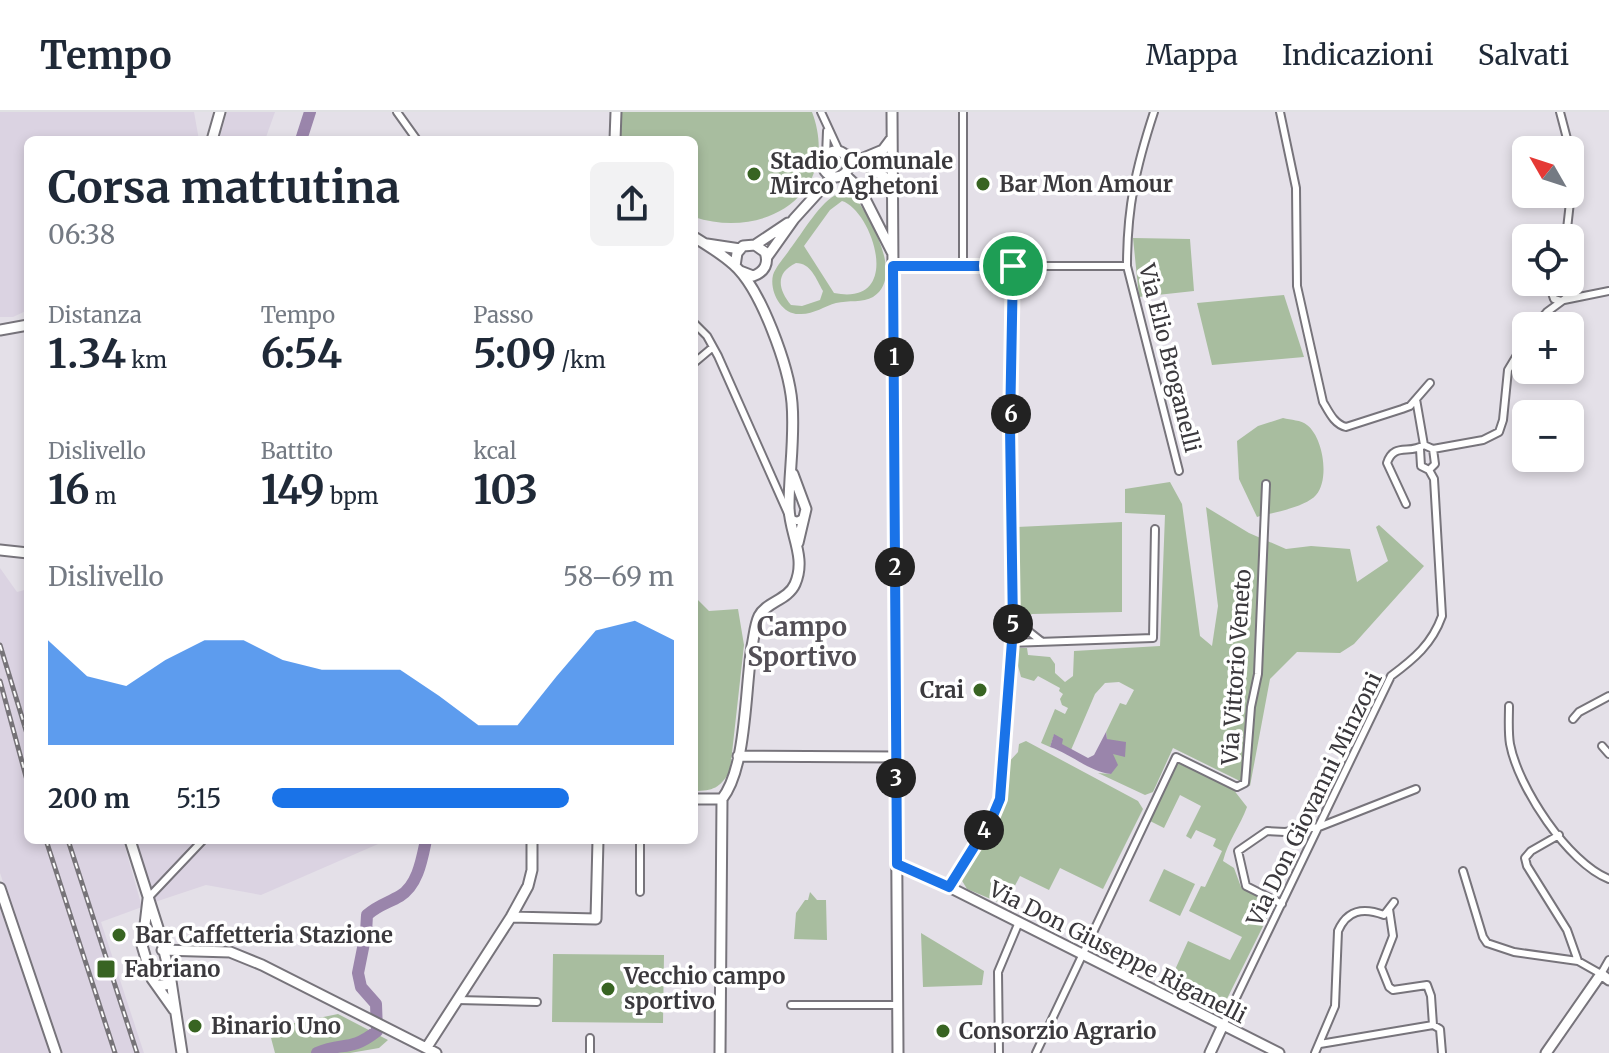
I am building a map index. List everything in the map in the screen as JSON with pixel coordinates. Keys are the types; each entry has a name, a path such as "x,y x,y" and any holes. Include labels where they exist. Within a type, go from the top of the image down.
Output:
{"street":[{"path":"213,136 220,112"},
{"path":"397,112 414,136"},
{"path":"615,136 616,112"},
{"path":"821,112 849,167 844,174"},
{"path":"892,112 898,1053"},
{"path":"963,112 963,267"},
{"name":"Via Elio Broganelli","path":"1154,112 1133,180 1127,266 1179,471"},
{"path":"1280,112 1296,188 1297,286 1323,402 1335,421 1346,427 1402,409 1430,383"},
{"path":"1560,112 1566,136"},
{"path":"698,239 748,276 756,275 766,267 767,257 829,173 827,128"},
{"path":"859,160 883,150 892,138"},
{"path":"826,156 843,153 892,182"},
{"path":"829,173 844,174 860,189 893,254"},
{"path":"860,189 881,188 892,182"},
{"path":"755,245 794,219"},
{"path":"704,243 740,249 755,245 762,248 767,257"},
{"path":"740,249 738,268 758,300 788,377 792,403 790,518"},
{"path":"893,266 1127,266"},
{"path":"949,887 992,818 1000,799 1013,619 1010,426 1013,266"},
{"path":"756,275 758,300"},
{"path":"1547,312 1552,297 1562,300 1609,291"},
{"path":"1547,312 1563,296"},
{"path":"0,330 24,326"},
{"path":"698,328 713,347 773,478 798,543"},
{"path":"698,360 713,347"},
{"path":"1406,504 1387,463 1394,451 1422,447 1433,449 1483,440 1499,432 1503,420 1506,376 1512,365"},
{"path":"1416,399 1422,447 1421,466 1429,470"},
{"name":"Via Don Giovanni Minzoni","path":"1210,1053 1391,676 1419,655 1438,629 1442,616 1434,479 1429,470 1435,464 1433,449"},
{"path":"720,1053 722,799 735,776 752,645 759,616 795,585 798,543 805,510 792,472"},
{"path":"773,478 805,510"},
{"name":"Via Vittorio Veneto","path":"1036,1053 1176,757 1237,787 1245,783 1251,707 1259,667 1266,484"},
{"path":"790,518 797,521 805,510"},
{"path":"1012,643 1153,638 1155,529"},
{"path":"0,550 24,553"},
{"path":"1013,619 1042,642"},
{"path":"1573,719 1579,712 1609,696"},
{"path":"1509,706 1510,745 1526,789 1567,845 1588,867 1609,879"},
{"path":"1602,746 1609,754"},
{"path":"738,756 896,757"},
{"path":"1282,904 1246,886 1238,851 1267,831 1319,827 1416,789"},
{"path":"698,799 722,799"},
{"path":"1559,835 1531,851 1525,858 1567,930 1578,961"},
{"path":"131,844 171,981 182,1053"},
{"path":"174,1010 152,979 141,942 149,897 199,844"},
{"path":"164,955 230,952 427,1048 528,886 532,870 532,844"},
{"path":"511,917 596,919 598,844"},
{"path":"640,844 640,892"},
{"name":"Via Don Giuseppe Riganelli","path":"897,864 949,887 1279,1053"},
{"path":"1463,871 1487,943 1514,952 1578,961 1605,977"},
{"path":"0,888 56,1053"},
{"path":"1315,1053 1335,1006 1338,931 1342,922 1356,911 1367,909 1384,915 1394,902"},
{"path":"1389,909 1393,936 1381,967 1393,990 1427,985 1433,1025"},
{"path":"999,1053 998,972 1019,922"},
{"path":"144,933 153,932 159,937"},
{"path":"1546,1053 1605,977 1609,960"},
{"path":"157,985 171,981"},
{"path":"457,1000 537,1002"},
{"path":"671,1004 720,1004"},
{"path":"791,1005 897,1005"},
{"path":"1320,1044 1433,1025 1440,1029 1442,1053"},
{"path":"590,1038 590,1053"}],"shaded area":[{"path":"0,112 194,112 198,136 24,136 24,312 13,317 0,317"},
{"path":"227,112 275,112 266,136 220,136"},
{"path":"0,568 17,592 24,590 24,844 124,844 142,907 101,922 144,1053 60,1053 0,873"},
{"path":"1106,732 1107,739 1126,742 1125,757 1113,754 1118,765 1111,774 1096,770 1050,747 1054,734 1063,739 1062,744 1088,758 1094,755"},
{"path":"137,844 378,844 261,895 206,885 155,902"},
{"path":"0,908 50,1053 0,1053"}],"green space":[{"name":"Stadio Comunale Mirco Aghetoni","path":"622,112 812,112 818,140 816,166 807,187 791,204 771,215 747,222 721,223 698,218 698,136 620,136"},
{"path":"850,194 855,197 882,247 886,276 882,288 869,299 836,303 810,313 794,314 778,302 773,289 773,275 812,218 832,197","holes":["842,201 853,208 863,221 876,256 876,272 869,286 856,293 834,293 804,246 830,210","796,263 806,266 815,277 823,291 820,300 802,306 791,305 787,299 781,287 782,276"]},
{"path":"1133,238 1190,239 1194,291 1139,297"},
{"path":"1284,295 1304,357 1212,365 1197,303"},
{"path":"1283,418 1302,422 1313,431 1321,448 1323,479 1316,495 1305,503 1257,517 1239,479 1237,441 1258,426"},
{"path":"1170,482 1182,504 1200,636 1212,646 1218,606 1206,507 1249,533 1286,549 1311,546 1350,549 1357,582 1388,561 1376,527 1379,525 1424,566 1354,644 1340,653 1297,652 1270,679 1250,786 1173,748 1153,792 1145,795 1098,773 1111,774 1111,741 1107,739 1106,732 1120,703 1126,705 1134,690 1119,682 1105,683 1095,694 1071,750 1054,735 1050,747 1041,743 1055,709 1065,714 1068,708 1062,705 1060,688 1038,676 1034,681 1021,677 1016,658 1019,648 1027,648 1028,655 1050,657 1055,664 1055,673 1065,682 1073,676 1074,651 1160,646 1165,515 1125,513 1125,489"},
{"path":"1122,522 1122,612 1032,614 1019,622 1017,527"},
{"path":"698,600 709,611 738,609 744,645 730,771 723,781 698,791"},
{"path":"1026,741 1138,801 1143,809 1103,889 1060,868 1049,890 1020,876 1005,905 967,889 961,879 1002,806 1007,764 1018,752 1019,744"},
{"path":"1178,763 1233,789 1247,807 1223,861 1234,868 1241,887 1270,901 1273,906 1220,1013 1173,989 1169,983 1188,941 1230,960 1242,937 1189,911 1201,886 1205,887 1222,851 1213,846 1216,839 1196,830 1191,839 1186,836 1201,806 1180,795 1164,828 1150,821"},
{"path":"1164,869 1195,884 1180,916 1149,901"},
{"path":"810,892 817,900 826,900 827,940 794,939 796,913 808,900"},
{"path":"921,933 984,971 982,985 923,987"},
{"name":"Vecchio campo sportivo","path":"553,954 664,955 663,1023 552,1022"},
{"path":"338,1014 388,1040 379,1048 350,1053 275,1053 271,1038 294,1023"}],"waterway":[{"path":"302,136 310,112"},
{"path":"317,1053 359,1042 377,1031 376,1004 361,987 358,973 367,915 400,896 411,885 425,844"}],"railway":[{"path":"0,645 24,724"},
{"path":"0,681 24,769"},
{"path":"47,844 115,1053"},
{"path":"69,844 137,1053"}],"place":[{"name":"Stadio Comunale Mirco Aghetoni","path":"754,174"},
{"name":"Bar Mon Amour","path":"983,184"},
{"name":"Crai","path":"980,690"},
{"name":"Bar Caffetteria Stazione","path":"119,935"},
{"name":"Fabriano","path":"106,969"},
{"name":"Vecchio campo sportivo","path":"608,989"},
{"name":"Binario Uno","path":"195,1026"},
{"name":"Consorzio Agrario","path":"943,1031"}],"district":[{"name":"Campo Sportivo","path":"802,642"}],"route":[{"path":"893,266 1013,266 1010,426 1013,628 1000,799 992,818 949,887 897,864 893,266"}]}
